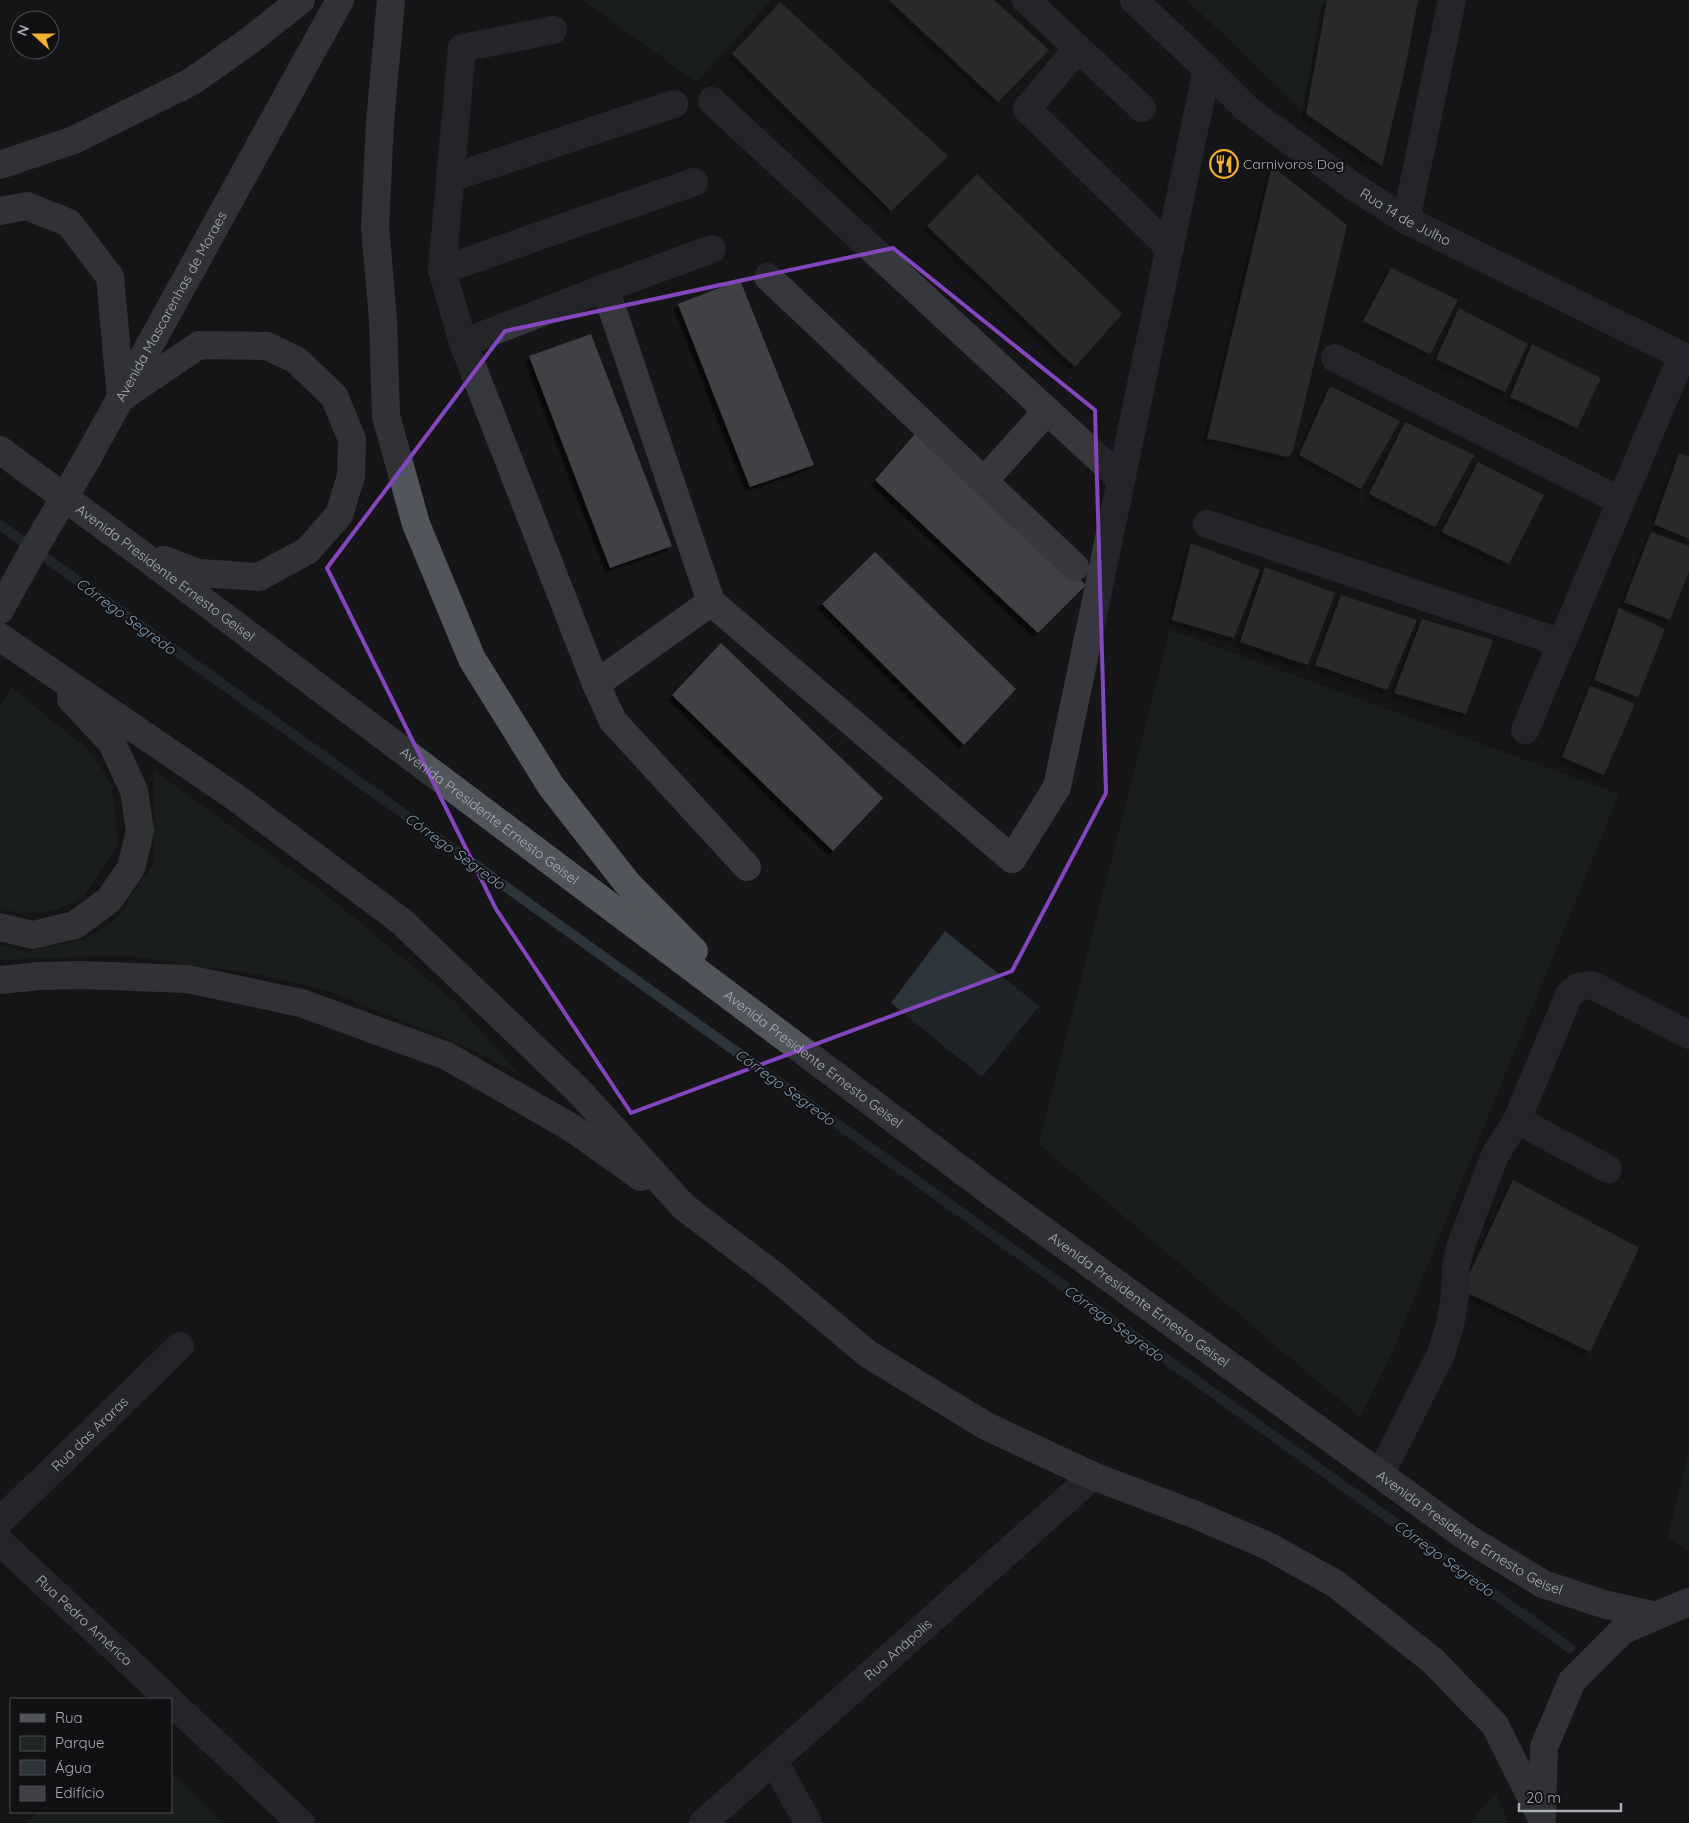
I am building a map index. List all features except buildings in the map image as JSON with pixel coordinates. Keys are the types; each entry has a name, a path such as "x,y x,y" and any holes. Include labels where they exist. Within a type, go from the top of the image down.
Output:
{"main road":[{"path":"0,165 74,140 191,82 249,41 301,0"},
{"name":"Avenida Mascarenhas de Moraes","path":"0,610 121,398 340,0"},
{"path":"391,0 380,122 375,227 384,320 386,416 416,524 472,659 551,786 627,882 756,1014"},
{"path":"0,211 28,206 69,223 110,277 121,398 199,345 268,346 296,360 334,396 352,439 351,476 339,515 307,551 259,577 199,573 134,548"},
{"name":"Avenida Presidente Ernesto Geisel","path":"6,452 992,1193 1469,1539 1543,1584 1603,1604 1656,1616"},
{"path":"0,637 235,798 401,921 578,1090 684,1207"},
{"path":"0,926 33,935 74,925 109,900 131,868 140,831 134,791 112,743 33,660"},
{"path":"0,980 40,976 82,975 188,979 300,1003 447,1056 572,1128 684,1207 776,1277 868,1354 986,1426 1093,1476 1191,1513 1268,1546 1336,1584 1433,1660 1496,1725 1542,1821"},
{"path":"1542,1821 1544,1747 1572,1681 1623,1630 1689,1602"}],"street":[{"path":"1026,0 1142,108"},
{"name":"Rua 14 de Julho","path":"1134,0 1208,69 1248,110 1353,186 1406,220 1685,357"},
{"path":"1406,220 1452,0"},
{"path":"553,30 462,48 442,270 463,343 596,684 613,721 747,867"},
{"path":"1078,48 1027,109 1170,248"},
{"path":"605,288 711,602 1012,859 1057,787 1208,69"},
{"path":"712,101 1121,479"},
{"path":"450,178 674,104"},
{"path":"442,270 694,182"},
{"path":"463,343 712,249"},
{"path":"768,277 1075,567"},
{"path":"1525,730 1621,501 1685,357"},
{"path":"1335,358 1621,501"},
{"path":"984,481 1047,410"},
{"path":"1208,524 1562,643"},
{"path":"596,684 711,602"},
{"path":"1380,1475 1442,1354 1450,1325 1455,1296 1456,1266 1461,1245 1494,1155 1516,1120 1569,995 1578,987 1592,985 1689,1035"},
{"path":"1516,1120 1608,1168"},
{"name":"Rua das Araras","path":"0,1521 180,1346"},
{"name":"Rua Anápolis","path":"703,1823 1093,1476"},
{"name":"Rua Pedro Américo","path":"0,1542 168,1698"},
{"name":"Rua Pedro Américo","path":"172,1702 301,1823"},
{"path":"774,1761 808,1823"}],"highlighted area":[{"path":"893,248 1095,410 1106,793 1012,971 631,1113 496,909 327,568 505,331"}],"green space":[{"path":"583,0 771,0 696,82"},
{"path":"1187,0 1327,0 1306,114"},
{"path":"1170,630 1619,794 1394,1348 1360,1417 1039,1144"},
{"path":"11,687 91,752 112,786 118,844 83,898 54,911 18,913 0,908 0,707"},
{"path":"153,770 325,894 455,1002 520,1075 465,1046 323,989 257,974 122,955 0,960 0,944 24,952 86,939 113,922 154,863"},
{"path":"1689,1450 1689,1551 1668,1537"},
{"path":"172,1773 222,1823 27,1823 37,1813 172,1813"},
{"path":"1496,1793 1508,1823 1470,1823"}],"water":[{"path":"945,931 1039,1006 982,1077 891,1003"}],"waterway":[{"name":"Córrego Segredo","path":"0,525 1570,1648"}],"place":[{"name":"Carnivoros Dog","path":"1224,164"}]}
